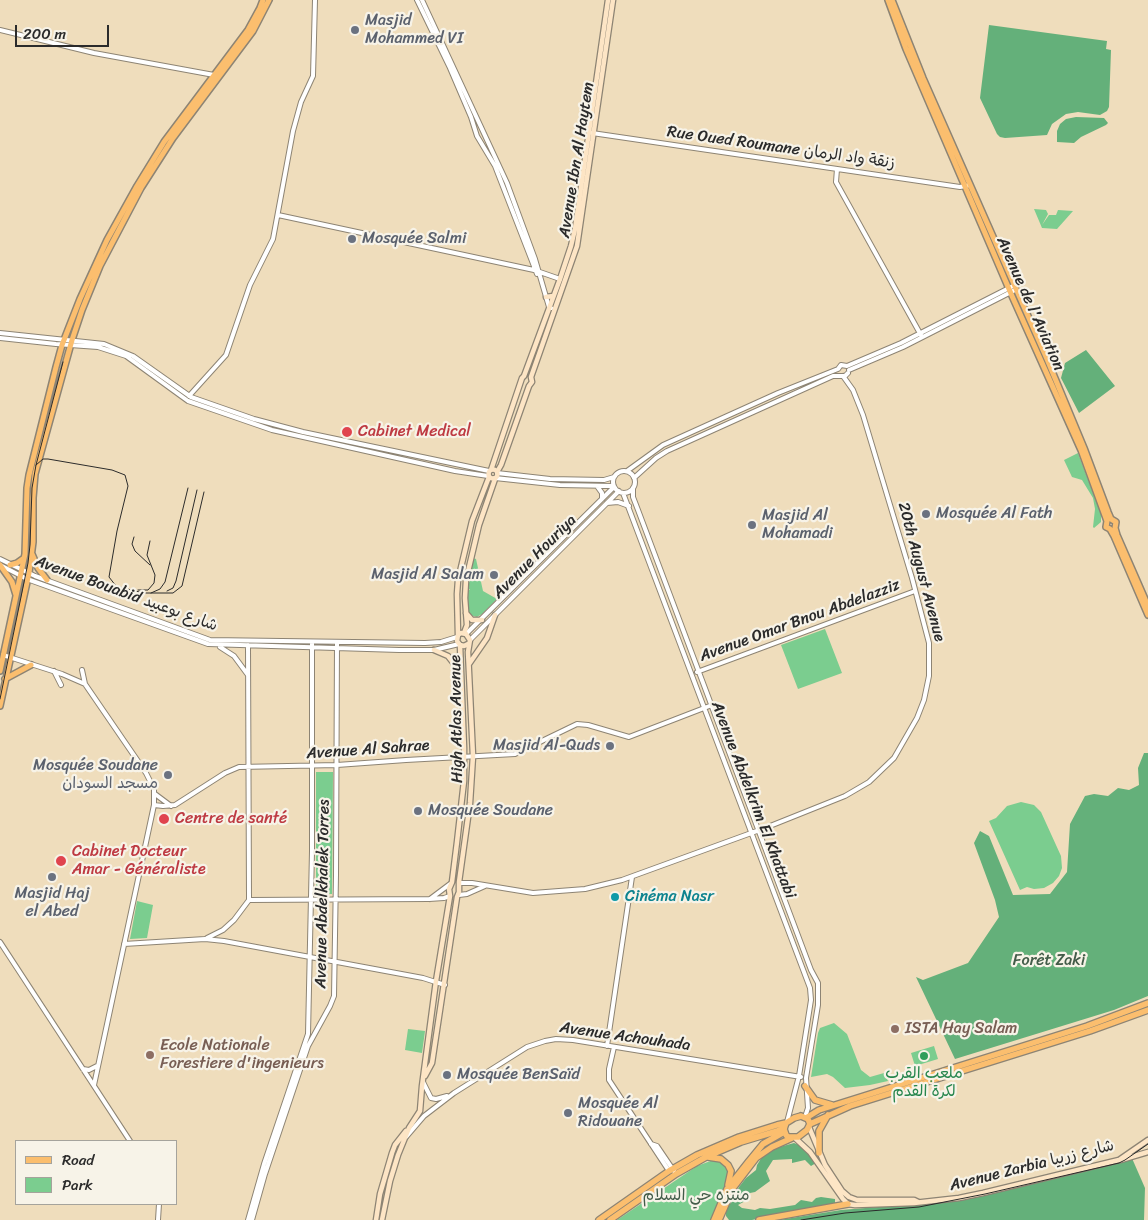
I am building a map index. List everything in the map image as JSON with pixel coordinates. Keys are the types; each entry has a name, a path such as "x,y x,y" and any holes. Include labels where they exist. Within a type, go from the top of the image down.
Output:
{"highway":[{"path":"727,1189 757,1150 797,1117 806,1117 834,1105 1088,1026 1148,1003"},
{"path":"719,1220 733,1188 756,1158 772,1146 804,1133 809,1126 829,1114 1102,1028 1148,1010"},
{"path":"806,1086 813,1097 819,1102 834,1105"},
{"path":"819,1153 819,1132 829,1114"},
{"path":"806,1117 809,1126"},
{"path":"785,1127 786,1135 794,1138"},
{"path":"599,1220 673,1173 741,1142 785,1127"},
{"path":"610,1220 697,1155 761,1129 785,1127"},
{"path":"706,1157 721,1159 728,1165 731,1176 714,1220"},
{"path":"759,1220 850,1201"}],"main road":[{"path":"0,706 28,576 35,474 71,342 92,285 132,205 173,138 248,30 263,0"},
{"path":"0,671 22,573 26,544 27,482 48,394 63,342 96,264 127,203 164,142 253,31 269,0"},
{"name":"Avenue Ibn Al Haytem","path":"532,377 580,236 608,0"},
{"name":"Avenue Ibn Al Haytem","path":"524,376 560,279 575,229 613,0"},
{"name":"Avenue de l'Aviation","path":"890,0 906,49 1012,289 1050,368 1109,520 1106,526 1113,528 1148,606"},
{"path":"546,297 553,296"},
{"path":"459,644 464,646 469,642 465,633 467,625 465,590 479,525 532,382 532,377 524,376 472,521 457,591 457,636 465,633"},
{"path":"522,382 524,385 529,386"},
{"path":"489,474 494,470 496,476"},
{"path":"489,474 496,476"},
{"name":"Avenue de l'Aviation","path":"1109,520 1116,522 1113,528 1148,615"},
{"path":"31,552 46,580"},
{"path":"10,565 24,558"},
{"path":"0,565 12,582 16,597"},
{"path":"466,612 472,620 482,620"},
{"path":"468,664 485,642 496,615"},
{"name":"High Atlas Avenue","path":"450,896 462,801 464,756 459,644 457,636"},
{"name":"High Atlas Avenue","path":"423,1081 432,1062 458,896 470,804 473,756 468,664 469,642"},
{"path":"434,650 448,656 460,672"},
{"path":"5,679 31,664"},
{"path":"451,883 454,881 459,883"},
{"path":"382,1220 390,1181 402,1139 420,1111 436,981 450,896 458,896"},
{"path":"809,1126 819,1153 850,1201"},
{"path":"794,1138 810,1152 837,1192 850,1201"},
{"path":"376,1220 386,1172 395,1145 402,1139"},
{"name":"Avenue Zarbia شارع زربيا","path":"850,1201 874,1205 959,1198 1119,1160 1148,1140"},
{"path":"1119,1160 1148,1152"}],"street":[{"path":"186,400 226,355 250,285 273,239 293,131 301,102 313,76 315,0"},
{"path":"417,0 450,68 473,121 477,136 498,172 549,307 555,311"},
{"path":"422,0 507,183 536,270"},
{"path":"0,30 94,53 217,76"},
{"path":"477,136 480,131 485,134"},
{"name":"Rue Oued Roumane زنقة واد الرمان","path":"591,133 968,186"},
{"path":"480,140 485,138 485,134"},
{"path":"837,169 836,182 921,335"},
{"path":"278,215 536,270 560,279"},
{"path":"634,478 656,458 667,452 834,376 842,376 848,370 1012,289"},
{"path":"0,333 63,342"},
{"path":"0,338 104,344 128,353 189,396 254,419 489,474"},
{"path":"71,342 98,347 126,356 186,400 272,430 459,472 489,474"},
{"path":"496,476 604,480 614,477 619,472 627,471 663,445 778,392 838,369 841,365 848,370"},
{"name":"20th August Avenue","path":"838,369 850,385"},
{"name":"20th August Avenue","path":"459,883 472,883 533,893 585,889 632,877 816,808 861,788 885,768 905,741 920,713 929,676 930,654 927,634 915,591 863,415 850,385 848,370"},
{"path":"337,446 339,439"},
{"path":"496,476 543,484 614,486 621,492 627,492 633,488 635,483 634,478 627,471"},
{"path":"614,477 614,486"},
{"path":"597,486 601,491 602,499"},
{"name":"Avenue Houriya","path":"465,633 482,620 614,486"},
{"name":"Avenue Abdelkrim El Khattabi","path":"633,488 633,497 811,970 818,983 818,1005 806,1078 808,1108 806,1117"},
{"name":"Avenue Houriya","path":"469,642 607,503 621,492"},
{"name":"Avenue Abdelkrim El Khattabi","path":"621,492 630,506 811,990 799,1076 785,1127"},
{"path":"607,503 618,502 630,506"},
{"name":"Avenue Bouabid شارع بوعبيد","path":"0,559 22,573"},
{"name":"Avenue Bouabid شارع بوعبيد","path":"0,565 204,643 216,645 337,642"},
{"name":"Avenue Bouabid شارع بوعبيد","path":"28,576 46,580 210,640 248,644 337,648"},
{"name":"Avenue Omar Bnou Abdelazziz","path":"692,674 915,591"},
{"path":"337,642 425,643 440,642 457,636"},
{"name":"Avenue Abdelkhalek Torres","path":"250,1220 262,1171 308,1034 311,900 312,642"},
{"name":"Avenue Abdelkhalek Torres","path":"250,1220 308,1046 332,1002 337,766 337,642"},
{"path":"205,939 223,930 234,920 249,900 248,644"},
{"path":"337,648 434,650 459,644"},
{"path":"216,645 234,656 243,665 249,676"},
{"path":"3,655 54,671 85,684"},
{"path":"82,670 85,684 146,774 153,785 155,794 97,1066 98,1092"},
{"path":"54,671 60,685"},
{"name":"Avenue Al Sahrae","path":"171,806 225,773 239,767 337,766 515,754 577,724 588,725 629,737 712,705"},
{"path":"155,794 171,806"},
{"path":"154,805 171,806"},
{"path":"607,1046 632,877"},
{"path":"429,899 451,883"},
{"path":"458,896 485,886"},
{"path":"249,900 429,899 450,896"},
{"path":"223,930 221,936 224,941"},
{"path":"124,944 205,939 224,941 309,956 445,984"},
{"path":"0,942 129,1140"},
{"name":"Avenue Achouhada","path":"402,1139 424,1116 454,1093 516,1053 537,1042 566,1040 806,1078"},
{"path":"614,1047 609,1069 609,1080 651,1144 657,1146 673,1173"},
{"path":"83,1069 89,1070 97,1066"},
{"path":"92,1083 96,1072"},
{"path":"92,1083 96,1077"},
{"path":"423,1081 429,1095 434,1098 454,1093"},
{"path":"158,1220 160,1205"}],"green space":[{"path":"989,25 1107,41 1106,49 1111,50 1109,107 1107,111 1100,115 1078,112 1066,114 1052,124 1047,135 1000,137 980,98"},
{"path":"1076,117 1104,118 1108,123 1081,137 1074,143 1057,142 1057,131 1060,124 1066,119"},
{"path":"1034,209 1046,210 1048,214 1042,225 1049,215 1056,215 1058,210 1073,211 1057,229 1042,228"},
{"path":"1086,350 1115,386 1079,413 1061,378 1065,363"},
{"path":"1078,453 1101,514 1101,522 1094,528 1095,509 1093,498 1082,480 1072,477 1064,460"},
{"path":"473,558 476,559 483,591 497,599 477,617 470,615 468,608 468,591 470,589 468,589"},
{"path":"825,629 842,673 798,689 781,645"},
{"name":"Forêt Zaki","path":"1144,753 1148,753 1148,996 1114,1010 955,1059 916,977 923,980 968,963 999,917 995,900 974,843 980,831 989,836 1013,895 1050,894 1067,872 1070,824 1085,796 1094,794 1108,796 1118,788 1129,790 1139,785 1138,768"},
{"path":"316,772 333,772 332,894 316,894"},
{"path":"1021,802 1034,805 1041,812 1061,856 1062,868 1059,876 1053,883 1044,888 1034,889 1027,887 1020,890 989,821 996,818 1007,806"},
{"path":"137,901 153,905 147,938 130,939"},
{"path":"834,1023 847,1034 861,1070 870,1077 884,1073 888,1081 845,1088 827,1074 811,1077 820,1028"},
{"path":"408,1029 425,1031 422,1053 405,1050"},
{"name":"ملعب القرب لكرة القدم","path":"934,1046 938,1059 915,1066 911,1053"},
{"path":"794,1143 801,1146 816,1163 811,1166 805,1160 792,1163 792,1159 773,1160 766,1171 770,1181 755,1192 750,1193 747,1200 738,1205 742,1208 755,1210 760,1208 770,1209 795,1205 801,1200 812,1202 816,1198 821,1197 835,1199 835,1203 789,1213 777,1213 752,1220 729,1220 726,1216 726,1210 739,1187 756,1170 762,1157 776,1148"},
{"path":"1131,1156 1145,1188 1144,1220 779,1220 841,1210 927,1203 1020,1184"},
{"name":"منتزه حي السلام","path":"716,1159 728,1169 728,1177 727,1187 712,1220 617,1220 697,1166"}],"tram line":[{"path":"0,699 28,563 32,488 36,465 63,362"},
{"path":"36,465 43,459 48,459 112,470 125,475 128,486 117,531 109,577 116,586 143,593 173,593 182,586 204,492"},
{"path":"151,593 160,589 165,582 188,488"},
{"path":"167,591 173,588 176,581 197,490"},
{"path":"134,537 132,544 135,551 150,565"},
{"path":"138,590 148,590 154,583 155,575 147,555 150,541"},
{"path":"801,1220 845,1213 919,1207 985,1194 1119,1163 1148,1144"}],"place":[{"name":"Masjid Mohammed VI","path":"355,30"},
{"name":"Mosquée Salmi","path":"352,239"},
{"name":"Cabinet Medical","path":"347,432"},
{"name":"Mosquée Al Fath","path":"926,514"},
{"name":"Masjid Al Mohamadi","path":"752,525"},
{"name":"Masjid Al Salam","path":"494,575"},
{"name":"Masjid Al-Quds","path":"610,746"},
{"name":"Mosquée Soudane مسجد السودان","path":"168,775"},
{"name":"Mosquée Soudane","path":"418,811"},
{"name":"Centre de santé","path":"164,819"},
{"name":"Cabinet Docteur Amar - Généraliste","path":"61,861"},
{"name":"Masjid Haj el Abed","path":"52,877"},
{"name":"Cinéma Nasr","path":"615,897"},
{"name":"ISTA Hay Salam","path":"895,1029"},
{"name":"Ecole Nationale Forestiere d'ingenieurs","path":"150,1055"},
{"name":"ملعب القرب لكرة القدم","path":"924,1056"},
{"name":"Mosquée BenSaïd","path":"447,1075"},
{"name":"Mosquée Al Ridouane","path":"568,1113"}]}
